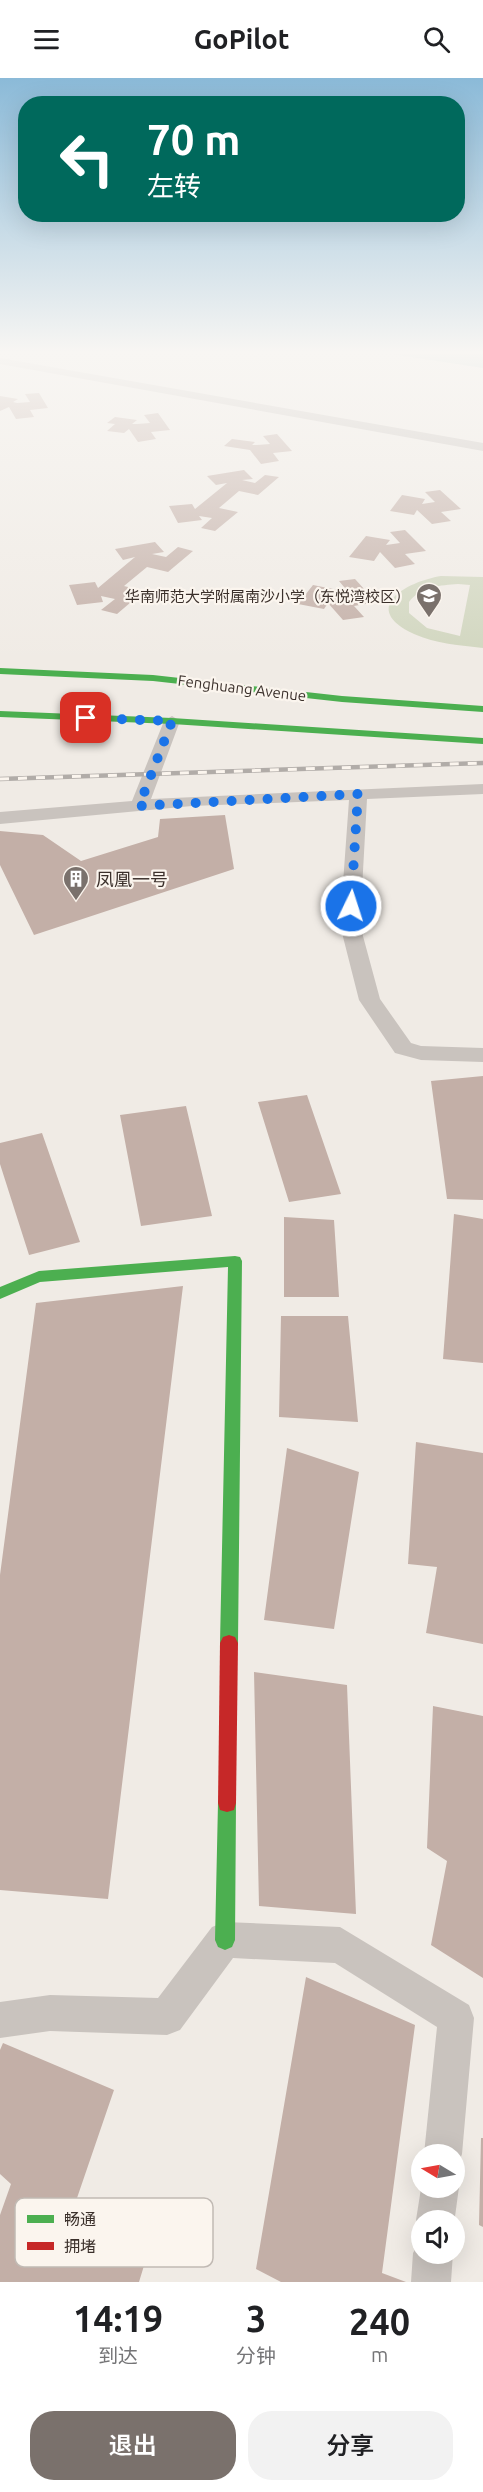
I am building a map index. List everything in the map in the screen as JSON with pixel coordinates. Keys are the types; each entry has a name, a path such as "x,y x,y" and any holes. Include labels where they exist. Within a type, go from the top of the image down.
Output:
{"main road":[{"name":"Fenghuang Avenue","path":"0,671 153,678 342,699 483,709"},
{"path":"0,684 342,699"},
{"name":"Fenghuang Avenue","path":"0,714 172,721 483,741"},
{"path":"0,1293 39,1277 235,1261 225,1940"}],"street":[{"path":"139,806 172,721"},
{"path":"0,818 139,806 483,789"},
{"path":"358,794 350,925 370,1000 403,1048 421,1053 483,1055"},
{"path":"0,2020 50,2013 167,2017 225,1940 340,1945 456,2018 444,2144"},
{"path":"431,2282 432,2264"}],"green space":[{"path":"441,576 483,577 483,648 448,644 422,637 398,624 390,615 389,606 394,598 403,590","holes":["445,585 470,585 460,636 427,628 409,613 409,602 425,590"]}],"building":[{"path":"255,457 276,457 279,461 261,464"},
{"path":"244,470 253,479 242,480 255,483 265,475 279,477 258,495 239,491 219,508 238,512 215,531 201,528 212,518 199,516 202,520 178,523 169,506 192,504 195,509 227,483 216,485 207,476"},
{"path":"440,490 461,509 441,512 451,521 432,524 417,510 414,515 390,511 402,495 425,499 422,504 435,502 425,492"},
{"path":"405,530 426,551 405,554 415,564 395,568 380,552 374,561 349,557 366,536 390,540 386,545 400,543 390,532"},
{"path":"155,542 164,552 152,554 166,557 178,547 193,551 168,572 147,567 124,586 144,591 117,614 101,610 115,599 101,596 103,602 77,605 69,585 95,582 98,588 135,557 123,560 115,549"},
{"path":"355,579 376,602 354,606 364,617 343,620 328,603 324,609 298,604 313,585 338,590 334,595 349,593 339,581"},
{"name":"凤凰一号","path":"225,815 234,869 34,935 0,865 0,831 43,835 81,861 158,837 160,819"},
{"path":"483,1076 483,1200 447,1199 431,1081"},
{"path":"307,1095 341,1194 289,1202 258,1102"},
{"path":"186,1106 212,1216 141,1226 120,1115"},
{"path":"42,1133 80,1242 29,1255 0,1164 0,1143"},
{"path":"454,1214 483,1219 483,1363 443,1359"},
{"path":"284,1217 334,1220 339,1297 284,1297"},
{"path":"183,1286 108,1899 0,1890 0,1575 36,1303"},
{"path":"281,1316 348,1316 358,1422 279,1417"},
{"path":"416,1442 483,1453 483,1644 426,1633 437,1567 408,1564"},
{"path":"287,1448 359,1472 334,1629 264,1620"},
{"path":"254,1672 347,1685 356,1914 259,1906"},
{"path":"433,1706 483,1716 483,1978 431,1945 447,1861 427,1848"},
{"path":"306,1977 415,2025 382,2273 406,2282 281,2282 256,2269"},
{"path":"3,2043 114,2090 77,2198 15,2198 15,2267 144,2267 139,2282 0,2282 0,2215 11,2184 0,2174 0,2050"},
{"path":"481,2138 483,2138 483,2227 479,2225"}],"railway":[{"path":"0,779 483,763"}],"traffic: fast":[{"path":"0,671 153,678 342,699 483,709"},
{"path":"0,714 172,721 483,741"},
{"path":"0,1293 39,1277 235,1261 229,1643"},
{"path":"225,1940 227,1803"}],"traffic: jam":[{"path":"227,1803 229,1643"}],"place":[{"name":"华南师范大学附属南沙小学（东悦湾校区）","path":"429,619"},
{"name":"凤凰一号","path":"76,902"}],"route":[{"path":"86,718 172,721 139,806 192,801 358,794 351,906"}]}
